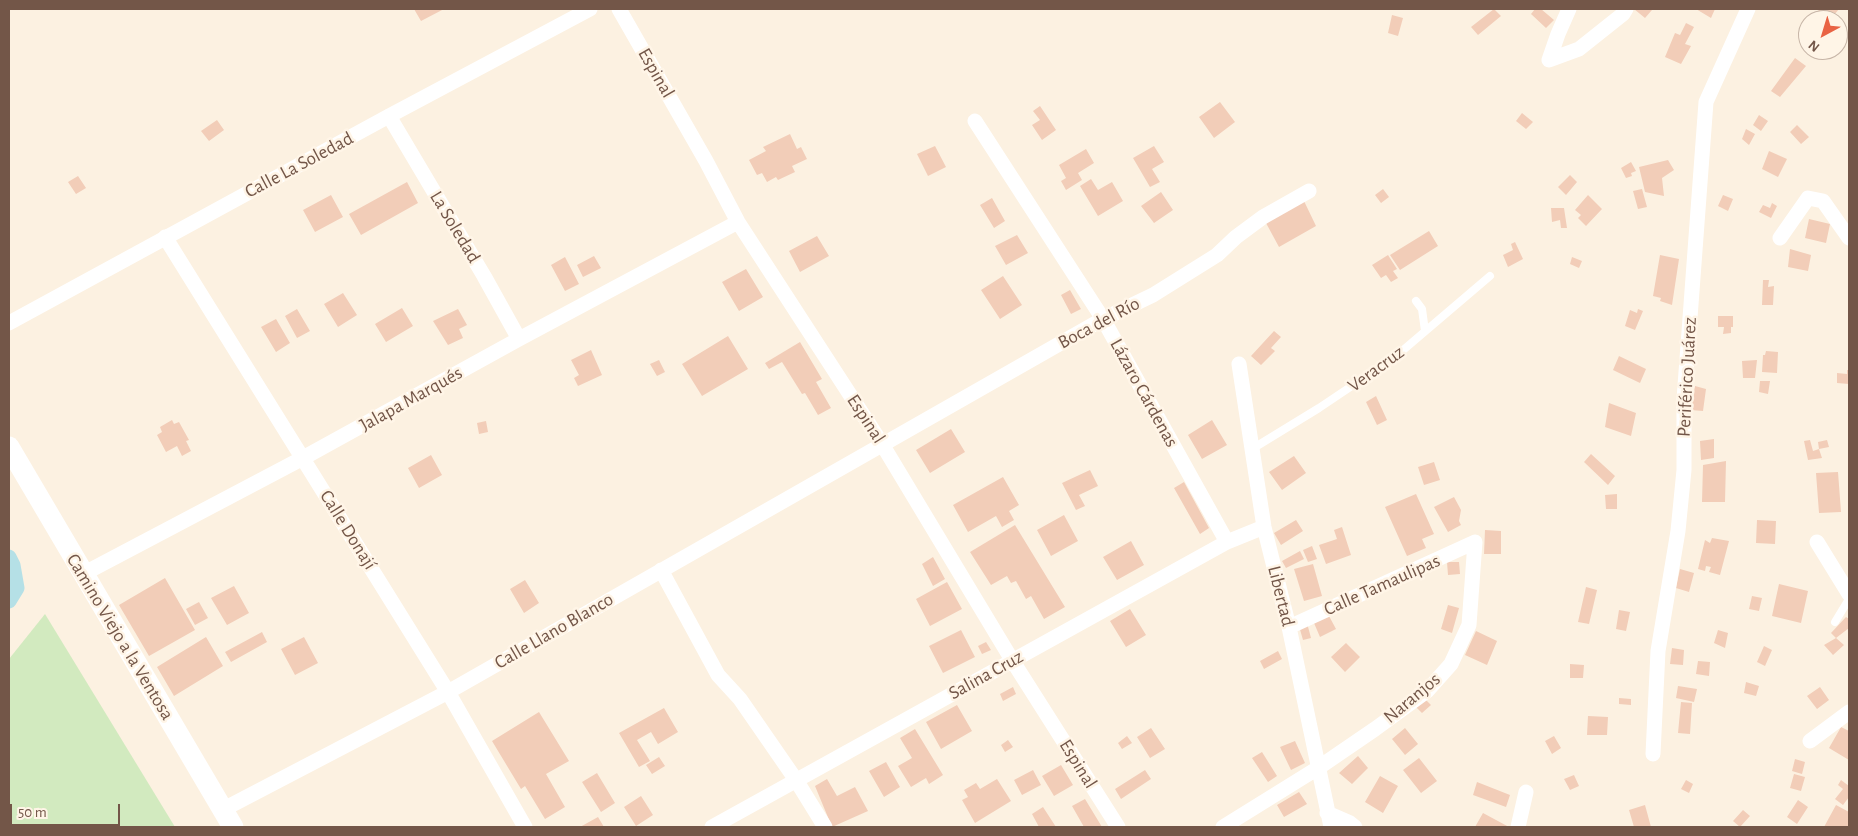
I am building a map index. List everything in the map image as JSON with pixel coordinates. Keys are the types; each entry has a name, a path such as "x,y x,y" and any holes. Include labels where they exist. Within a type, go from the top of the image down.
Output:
{"main road":[{"name":"Camino Viejo a la Ventosa","path":"9,447 228,819"}],"street":[{"name":"Calle La Soledad","path":"9,323 590,9"},
{"name":"Espinal","path":"619,9 701,152 738,222 882,444 1012,660 1118,827"},
{"path":"1570,9 1558,34 1549,60 1579,49 1623,14 1626,9"},
{"name":"Periférico Juárez","path":"1653,754 1658,651 1678,531 1684,470 1684,398 1706,102 1748,9"},
{"name":"La Soledad","path":"389,116 520,339"},
{"name":"Lázaro Cárdenas","path":"975,121 1103,320 1227,542"},
{"name":"Boca del Río","path":"882,444 1103,320 1153,295 1217,255 1236,237 1263,217 1309,191"},
{"path":"1780,238 1808,198 1823,201 1849,238"},
{"name":"Jalapa Marqués","path":"83,574 303,458 738,222"},
{"name":"Calle Donají","path":"165,237 448,692 525,827"},
{"name":"Libertad","path":"1239,364 1264,527 1289,627 1329,820"},
{"name":"Calle Llano Blanco","path":"228,819 882,444"},
{"name":"Salina Cruz","path":"712,827 1227,542 1264,527"},
{"name":"Calle Tamaulipas","path":"1289,627 1476,542"},
{"name":"Naranjos","path":"1223,827 1318,768 1427,691 1451,664 1469,625 1476,542"},
{"path":"1817,542 1849,594"},
{"path":"661,570 718,675 740,700 796,780 825,827"},
{"path":"1810,741 1849,712"},
{"path":"1518,827 1526,792"},
{"path":"1329,820 1355,827"}],"lane":[{"name":"Veracruz","path":"1252,449 1395,358 1490,276"},
{"path":"1416,301 1422,310 1425,331"},
{"path":"1835,622 1849,600"}],"green space":[{"path":"45,614 175,827 9,827 9,659"}],"building":[{"path":"414,9 444,9 421,21"},
{"path":"1494,9 1501,16 1478,35 1471,27"},
{"path":"1535,9 1541,9 1554,20 1546,28 1531,14"},
{"path":"1634,9 1651,9 1652,10 1645,18"},
{"path":"1696,9 1715,9 1711,18"},
{"path":"1820,9 1839,9 1838,10"},
{"path":"1392,15 1403,18 1398,36 1388,33"},
{"path":"1686,23 1694,27 1685,44 1691,46 1681,64 1665,57 1675,33 1680,35"},
{"path":"1795,58 1806,66 1780,97 1771,91"},
{"path":"1220,102 1235,122 1214,138 1199,117"},
{"path":"1040,106 1056,130 1042,140 1032,125 1040,120 1033,111"},
{"path":"1522,113 1533,122 1526,129 1516,121"},
{"path":"1759,115 1768,121 1761,131 1753,125"},
{"path":"217,120 224,130 209,141 201,131"},
{"path":"1797,125 1809,137 1801,144 1790,132"},
{"path":"1746,129 1755,134 1749,145 1742,139"},
{"path":"790,134 797,149 801,147 807,159 792,166 795,172 778,180 776,177 767,182 762,173 757,175 749,160 766,151 763,147"},
{"path":"935,146 946,167 928,176 917,154"},
{"path":"1154,146 1164,162 1152,169 1160,182 1150,187 1133,158"},
{"path":"1086,149 1094,163 1078,173 1082,180 1066,190 1061,181 1066,178 1059,165"},
{"path":"1769,151 1787,159 1778,177 1762,169"},
{"path":"1668,160 1674,170 1662,178 1664,196 1645,192 1639,167"},
{"path":"1631,162 1636,171 1631,173 1632,176 1626,178 1621,168"},
{"path":"1570,175 1577,182 1566,195 1558,187"},
{"path":"78,176 86,188 76,194 68,182"},
{"path":"1091,179 1098,190 1112,182 1123,201 1098,216 1080,186"},
{"path":"407,182 418,203 361,235 349,214"},
{"path":"1383,189 1389,197 1381,203 1375,195"},
{"path":"1642,189 1647,207 1638,209 1633,191"},
{"path":"1161,192 1173,210 1154,223 1141,206"},
{"path":"331,195 343,217 315,232 303,210"},
{"path":"1588,195 1602,209 1586,226 1578,218 1581,215 1575,210"},
{"path":"1723,195 1733,199 1728,211 1718,206"},
{"path":"992,198 1005,221 994,228 980,205"},
{"path":"1304,201 1316,226 1279,247 1266,223"},
{"path":"1772,203 1777,206 1771,218 1759,212 1763,205 1770,208"},
{"path":"1551,208 1564,208 1567,228 1561,228 1560,220 1552,222"},
{"path":"1809,219 1830,224 1826,243 1805,238"},
{"path":"1429,231 1438,246 1400,270 1390,255"},
{"path":"1017,235 1028,253 1006,265 995,246"},
{"path":"817,236 829,256 800,272 789,251"},
{"path":"1515,242 1523,259 1508,267 1503,255 1513,250 1511,244"},
{"path":"1790,249 1811,255 1808,271 1788,267"},
{"path":"1388,255 1397,269 1393,271 1398,278 1391,282 1386,275 1381,278 1372,265"},
{"path":"1660,255 1679,259 1672,305 1660,301 1661,298 1653,296"},
{"path":"594,256 601,268 583,277 577,265"},
{"path":"565,257 579,284 565,291 551,265"},
{"path":"1572,257 1582,261 1579,268 1570,264"},
{"path":"746,269 763,297 739,311 722,282"},
{"path":"1003,276 1022,305 1000,319 981,290"},
{"path":"1763,280 1769,280 1768,287 1774,286 1773,305 1762,305"},
{"path":"1070,290 1081,309 1071,314 1061,295"},
{"path":"343,293 357,315 338,327 324,304"},
{"path":"402,308 413,326 386,342 375,324"},
{"path":"297,309 310,331 297,338 285,316"},
{"path":"458,309 467,325 459,329 463,338 448,345 433,321"},
{"path":"1638,309 1643,311 1635,330 1625,326 1630,310 1637,313"},
{"path":"1718,316 1733,316 1731,333 1723,334 1724,327 1718,327"},
{"path":"276,319 290,343 276,352 261,327"},
{"path":"1274,331 1281,337 1271,348 1275,351 1261,365 1251,356"},
{"path":"728,336 748,369 702,396 682,364"},
{"path":"800,342 822,379 816,382 831,408 818,415 805,393 802,394 782,362 769,369 765,363"},
{"path":"591,350 602,375 578,386 574,378 579,375 571,360"},
{"path":"1766,351 1778,352 1777,373 1762,372 1763,355 1765,355"},
{"path":"1619,356 1646,369 1640,383 1613,370"},
{"path":"659,360 665,372 657,376 650,364"},
{"path":"1757,360 1755,378 1743,378 1742,361"},
{"path":"1847,370 1849,370 1849,384 1837,383 1837,373 1847,374"},
{"path":"1760,381 1770,381 1768,394 1759,392"},
{"path":"1695,386 1706,389 1703,411 1691,410"},
{"path":"1376,396 1387,420 1377,425 1366,402"},
{"path":"1609,403 1636,413 1631,436 1605,427"},
{"path":"172,420 174,424 179,422 189,440 186,441 191,451 182,456 177,446 166,452 157,435 162,432 160,427"},
{"path":"1212,420 1227,445 1202,459 1188,435"},
{"path":"486,421 488,432 479,434 477,423"},
{"path":"951,429 965,452 930,473 916,450"},
{"path":"1714,439 1714,458 1701,460 1700,441"},
{"path":"1810,440 1813,451 1819,449 1822,458 1808,460 1804,441"},
{"path":"1827,440 1829,447 1819,449 1818,442"},
{"path":"1591,454 1615,476 1608,485 1584,462"},
{"path":"431,455 442,475 419,488 408,468"},
{"path":"1294,456 1306,473 1282,490 1269,472"},
{"path":"1726,461 1725,502 1702,502 1703,465"},
{"path":"1434,462 1440,480 1424,485 1418,467"},
{"path":"1090,470 1098,486 1079,495 1085,506 1076,510 1062,483"},
{"path":"1838,472 1841,512 1819,513 1816,473"},
{"path":"1003,477 1019,505 1009,511 1014,520 1002,527 996,516 968,532 953,505"},
{"path":"1184,482 1209,528 1200,534 1174,488"},
{"path":"1416,494 1434,534 1422,539 1426,548 1407,556 1385,507"},
{"path":"1617,494 1617,509 1606,509 1605,495"},
{"path":"1454,497 1461,510 1459,521 1461,525 1448,532 1434,507"},
{"path":"1064,515 1078,541 1051,556 1037,530"},
{"path":"1296,520 1303,531 1281,545 1274,533"},
{"path":"1757,520 1776,521 1775,544 1756,543"},
{"path":"1015,525 1065,607 1044,619 1031,596 1026,599 1016,581 1011,583 1007,576 991,585 970,552"},
{"path":"1342,527 1351,555 1326,564 1319,545 1337,539 1334,530"},
{"path":"1485,530 1501,531 1501,554 1484,554"},
{"path":"1712,538 1729,541 1720,575 1709,572 1711,567 1706,566 1705,571 1698,569 1705,540 1710,543"},
{"path":"1131,541 1144,565 1117,580 1103,557"},
{"path":"1312,546 1317,559 1308,562 1303,550"},
{"path":"1300,551 1304,559 1286,568 1282,561"},
{"path":"933,557 945,579 933,586 922,564"},
{"path":"1447,562 1459,562 1460,574 1448,575"},
{"path":"1313,564 1322,596 1304,601 1294,569"},
{"path":"1680,569 1694,573 1689,592 1676,588"},
{"path":"165,578 195,630 149,656 119,605"},
{"path":"525,580 539,603 524,613 510,589"},
{"path":"947,582 962,609 930,626 916,599"},
{"path":"1779,584 1808,591 1801,623 1772,616"},
{"path":"234,586 249,613 227,625 211,598"},
{"path":"1586,587 1597,590 1589,624 1578,622"},
{"path":"1752,596 1762,598 1759,611 1749,609"},
{"path":"199,602 208,618 195,625 186,609"},
{"path":"1448,605 1459,608 1452,633 1441,629"},
{"path":"1130,609 1146,635 1126,647 1110,621"},
{"path":"1619,610 1630,612 1626,631 1616,629"},
{"path":"1329,616 1336,629 1320,637 1314,623"},
{"path":"1846,617 1849,619 1849,628 1836,638 1831,633"},
{"path":"1307,623 1311,638 1303,640 1299,626"},
{"path":"961,630 975,657 943,673 929,646"},
{"path":"1718,630 1728,633 1725,648 1714,643"},
{"path":"1476,631 1497,641 1487,665 1465,655"},
{"path":"262,632 267,642 231,662 225,652"},
{"path":"206,637 223,666 174,696 157,667"},
{"path":"304,637 318,663 295,675 281,649"},
{"path":"1836,638 1844,645 1833,655 1824,645"},
{"path":"986,642 991,650 982,654 978,646"},
{"path":"1346,643 1360,657 1345,672 1331,657"},
{"path":"1764,646 1772,650 1765,666 1757,662"},
{"path":"1672,648 1684,650 1683,665 1670,664"},
{"path":"1278,651 1282,659 1264,669 1260,661"},
{"path":"1698,661 1710,662 1709,676 1696,674"},
{"path":"1570,664 1584,665 1583,678 1570,678"},
{"path":"1746,682 1759,686 1756,696 1744,693"},
{"path":"1678,686 1697,689 1694,702 1676,698"},
{"path":"1013,687 1016,694 1003,701 1000,694"},
{"path":"1820,687 1829,700 1817,709 1807,696"},
{"path":"1424,698 1431,705 1422,713 1415,706"},
{"path":"1619,698 1631,699 1631,705 1619,704"},
{"path":"1681,702 1692,703 1690,734 1678,733"},
{"path":"957,705 972,731 941,749 926,722"},
{"path":"664,708 678,732 658,744 651,732 637,740 650,761 639,767 619,733"},
{"path":"539,712 569,761 546,774 565,807 545,819 525,786 521,789 492,741"},
{"path":"1588,716 1608,717 1607,735 1587,735"},
{"path":"1841,727 1849,731 1849,760 1829,748"},
{"path":"1151,728 1165,749 1150,758 1137,737"},
{"path":"1405,728 1418,744 1405,755 1392,739"},
{"path":"915,729 943,775 929,784 926,778 911,787 898,766 912,758 900,738"},
{"path":"1127,736 1132,743 1122,749 1118,743"},
{"path":"1554,736 1561,748 1552,754 1545,741"},
{"path":"1008,740 1013,747 1005,752 1001,745"},
{"path":"1295,741 1305,763 1291,770 1280,747"},
{"path":"1262,752 1277,776 1268,782 1252,758"},
{"path":"1358,756 1368,768 1352,784 1339,773"},
{"path":"659,757 665,766 652,774 646,765"},
{"path":"1419,758 1437,781 1421,793 1403,770"},
{"path":"1795,759 1805,762 1802,774 1792,771"},
{"path":"886,762 900,787 884,797 869,771"},
{"path":"1061,765 1073,785 1054,796 1042,776"},
{"path":"1033,770 1041,785 1022,795 1014,780"},
{"path":"1145,770 1151,779 1121,799 1115,789"},
{"path":"597,773 615,803 601,812 582,782"},
{"path":"1794,774 1805,777 1801,791 1790,788"},
{"path":"1574,775 1579,786 1570,790 1564,779"},
{"path":"1380,776 1398,786 1383,813 1365,802"},
{"path":"827,779 837,796 855,787 868,811 832,827 815,786"},
{"path":"997,779 1011,801 975,823 962,800 968,797 964,790 976,783 980,789"},
{"path":"1686,780 1693,784 1689,793 1681,789"},
{"path":"1841,780 1849,786 1849,797 1843,805 1835,799 1843,789 1838,785"},
{"path":"1477,782 1510,795 1506,807 1473,795"},
{"path":"1299,792 1307,804 1284,817 1277,805"},
{"path":"641,796 653,815 636,826 624,807"},
{"path":"1085,799 1102,827 1084,827 1072,806"},
{"path":"1798,800 1808,807 1797,824 1787,817"},
{"path":"1645,805 1651,827 1634,827 1629,810"},
{"path":"1836,805 1849,812 1849,827 1824,827"},
{"path":"1043,807 1056,827 1039,827 1032,814"},
{"path":"1743,810 1750,816 1740,827 1733,821"},
{"path":"1483,813 1509,827 1475,827"},
{"path":"598,817 604,827 580,827"}],"waterway":[{"path":"9,557 13,565 17,588 9,601"}]}
